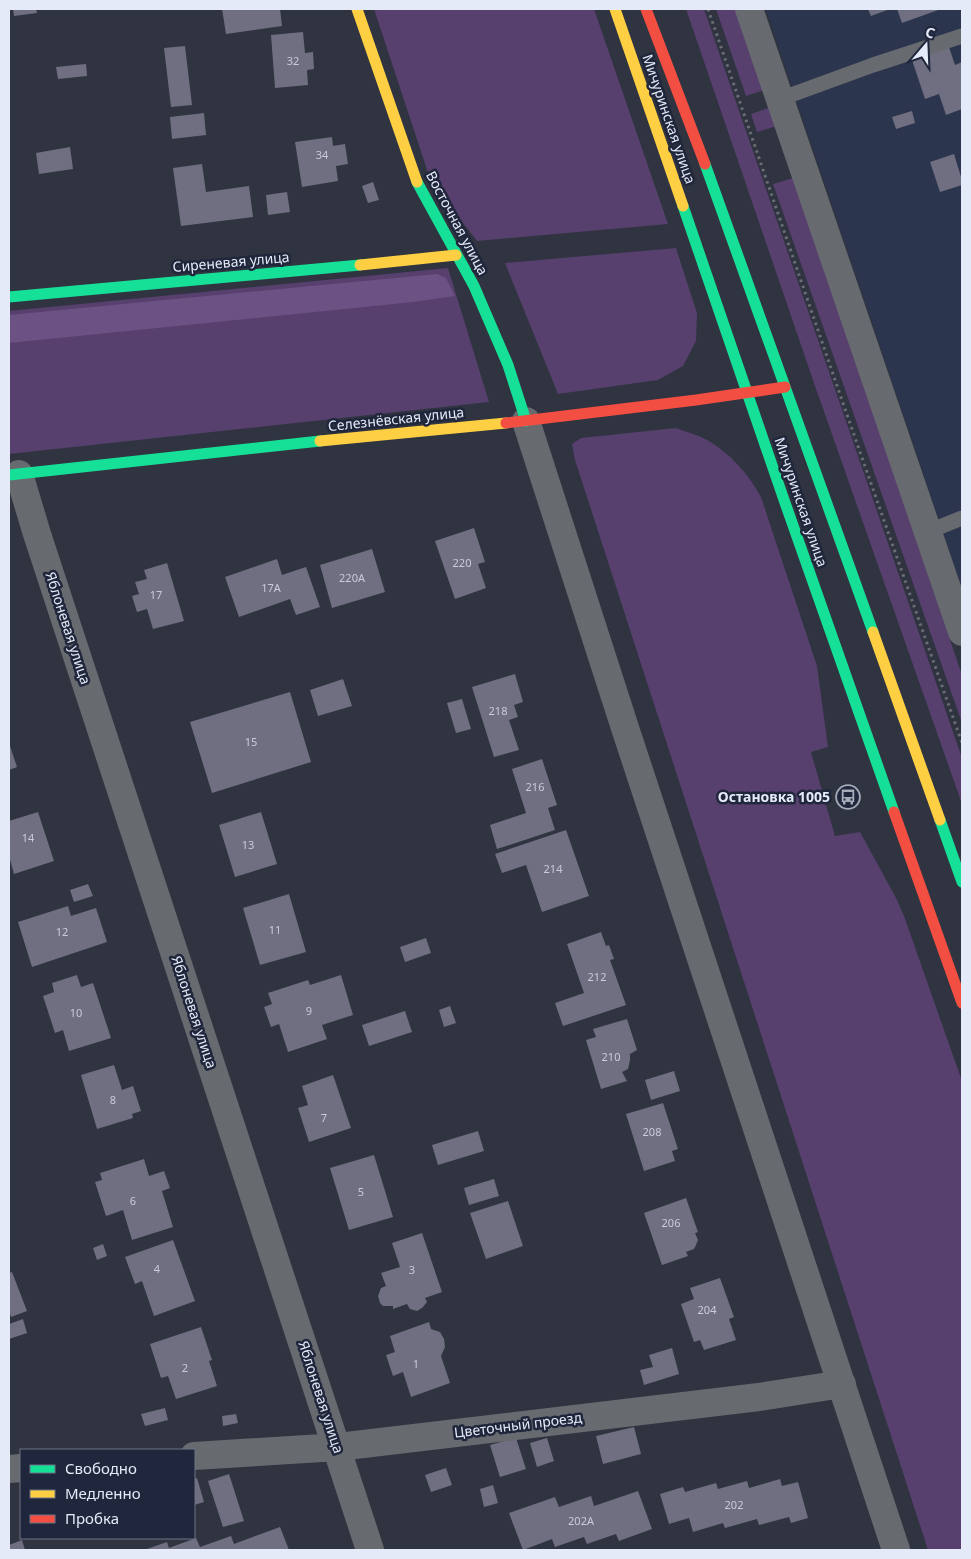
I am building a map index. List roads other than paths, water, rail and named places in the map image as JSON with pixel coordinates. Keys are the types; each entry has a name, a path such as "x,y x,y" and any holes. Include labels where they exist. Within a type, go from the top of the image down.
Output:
{"main road":[{"name":"Восточная улица","path":"357,9 419,187 474,286 508,365 526,421"},
{"name":"Мичуринская улица","path":"615,9 748,393 782,498 962,1004"},
{"name":"Мичуринская улица","path":"646,9 720,204 962,882"},
{"name":"Сиреневая улица","path":"9,297 456,255"},
{"name":"Селезнёвская улица","path":"14,475 462,426 526,421 748,393 785,386"}],"street":[{"path":"749,9 962,632"},
{"path":"526,421 635,760 896,1550"},
{"name":"Яблоневая улица","path":"14,475 40,543 338,1447 370,1550"},
{"name":"Цветочный проезд","path":"195,1456 338,1447 760,1397 842,1384"}],"lane":[{"path":"780,99 873,65 962,36"},
{"path":"927,532 962,518"}],"place":[{"name":"Остановка 1005","path":"848,797"}]}
